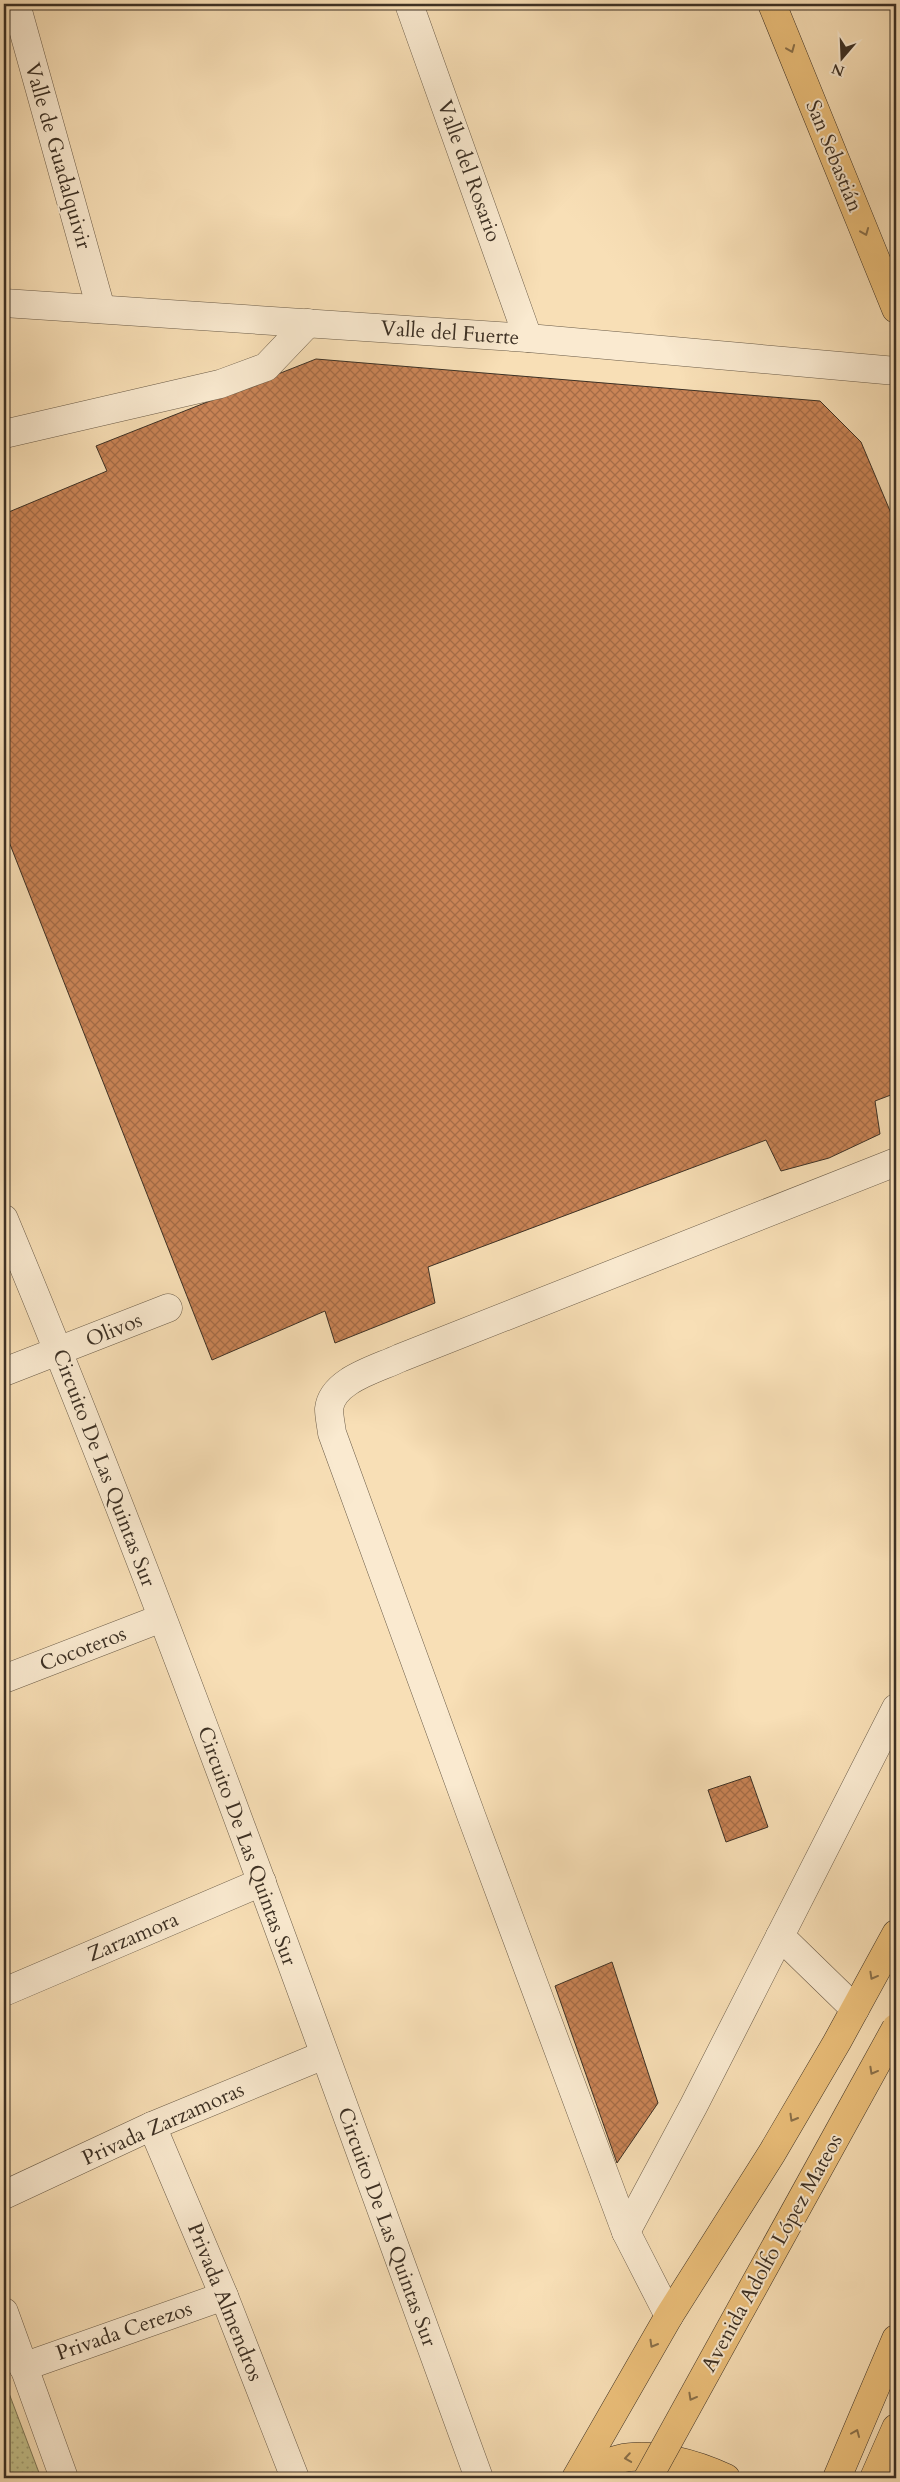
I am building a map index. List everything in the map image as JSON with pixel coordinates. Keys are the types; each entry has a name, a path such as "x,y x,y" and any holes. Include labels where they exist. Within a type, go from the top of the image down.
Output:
{"main road":[{"name":"San Sebastián","path":"772,4 896,309"},
{"path":"577,2478 668,2316 772,2153 896,1934"},
{"name":"Avenida Adolfo López Mateos","path":"648,2478 896,2028"},
{"path":"837,2478 896,2338"},
{"path":"874,2478 896,2428"},
{"path":"577,2478 602,2464 639,2456 681,2463 726,2478"}],"street":[{"name":"Valle de Guadalquivir","path":"16,4 101,309"},
{"name":"Valle del Rosario","path":"409,4 528,338"},
{"name":"Valle del Fuerte","path":"4,304 528,338 896,371"},
{"path":"4,434 229,380 266,367 308,323"},
{"path":"668,2316 626,2232 332,1433 329,1410 333,1395 342,1385 400,1358 896,1162"},
{"name":"Circuito De Las Quintas Sur","path":"4,1219 59,1351 262,1882 479,2478"},
{"name":"Olivos","path":"4,1372 168,1308"},
{"name":"Cocoteros","path":"4,1679 162,1618"},
{"path":"626,2232 896,1708"},
{"name":"Zarzamora","path":"4,1992 262,1882"},
{"path":"780,1936 855,2009"},
{"name":"Privada Zarzamoras","path":"4,2195 152,2126 324,2055"},
{"name":"Privada Almendros","path":"152,2126 224,2296 295,2478"},
{"name":"Privada Cerezos","path":"23,2366 224,2296"},
{"path":"4,2312 64,2478"}],"shaded area":[{"path":"4,2380 41,2478 4,2478"}],"building":[{"path":"316,359 820,401 861,442 896,525 896,1093 875,1101 880,1134 829,1158 781,1171 766,1140 428,1267 435,1303 335,1343 325,1311 212,1360 4,829 4,514 107,471 96,446"},
{"path":"750,1776 768,1827 726,1842 708,1790"},
{"path":"612,1962 658,2103 617,2163 555,1986"}]}
